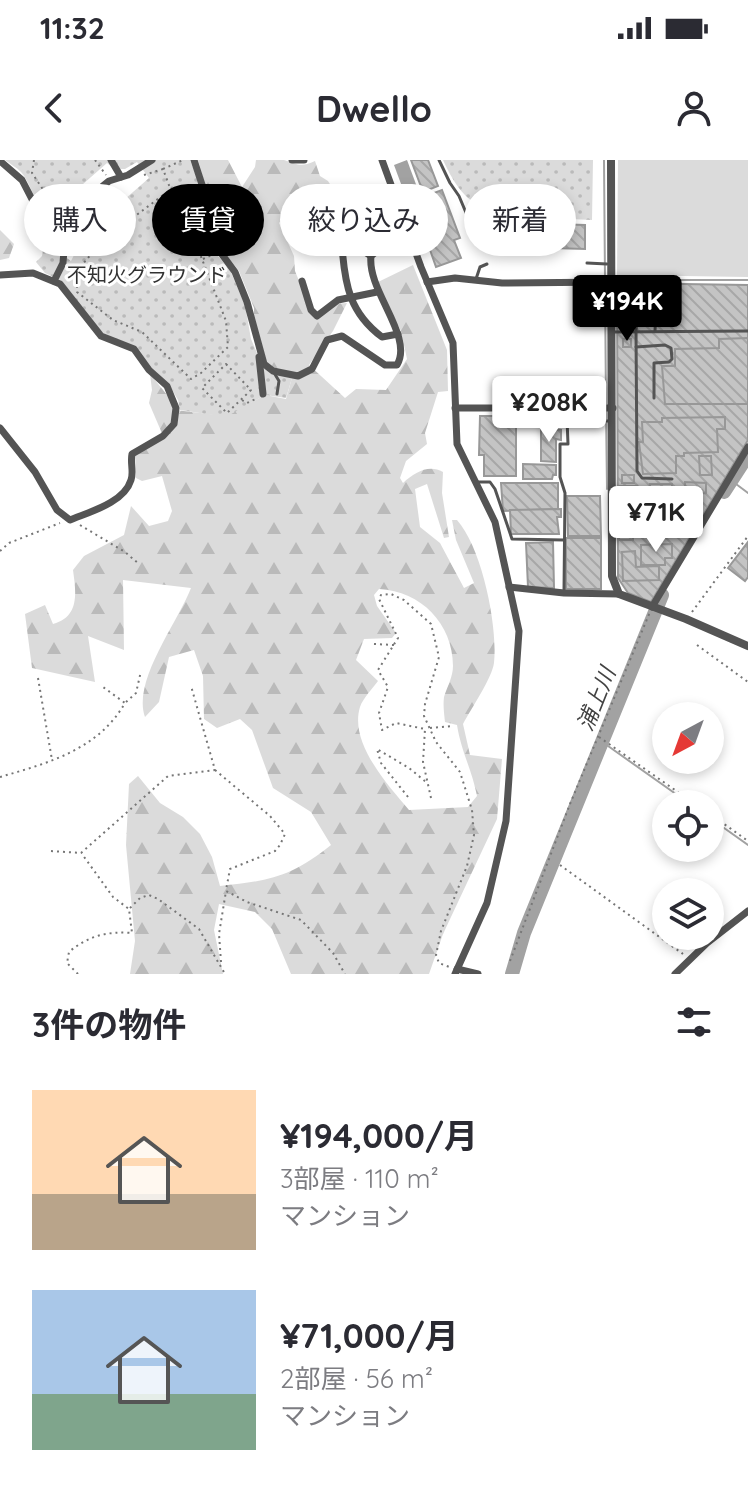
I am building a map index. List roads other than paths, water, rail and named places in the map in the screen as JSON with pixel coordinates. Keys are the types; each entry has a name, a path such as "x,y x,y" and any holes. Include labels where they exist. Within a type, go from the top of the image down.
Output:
{"street":[{"path":"111,160 121,177"},
{"path":"105,184 152,160"},
{"path":"194,160 207,200 215,245 235,272 247,302 260,355 263,394"},
{"path":"292,160 304,160"},
{"path":"382,160 391,184"},
{"path":"611,160 610,264 607,282 612,332 608,408 611,421 612,576 619,594"},
{"path":"0,161 24,184"},
{"path":"54,281 64,256"},
{"path":"343,256 350,296 363,320 379,335 398,334"},
{"path":"260,355 264,364 273,371 298,376 312,369 327,340 342,336 391,367 397,365 401,358 398,334 377,292 371,256"},
{"path":"418,256 453,343 457,444 495,522 519,631 506,821 487,903 456,971 478,974"},
{"path":"0,275 33,273 66,289 101,336 134,349 149,370 167,386 176,408 174,424 169,431 132,454 132,480 125,490 100,507 70,520 57,510 35,472 0,428"},
{"path":"427,282 455,278 607,282"},
{"path":"302,281 311,310 317,316 338,300 377,292"},
{"path":"455,408 608,408"},
{"path":"655,609 690,540 748,447"},
{"path":"509,587 564,593 619,594 748,646"},
{"path":"675,974 748,911"}],"lane":[{"path":"439,160 464,208"},
{"path":"587,263 610,264"},
{"path":"476,280 480,267 487,264"},
{"path":"642,305 642,314 637,315 636,331 638,475 647,480 672,479"},
{"path":"655,331 656,309"},
{"path":"612,332 748,331"},
{"path":"636,347 665,345 671,348 672,359 669,362 654,363 654,398"},
{"path":"273,371 279,381 277,394"},
{"path":"564,593 565,493 560,477 560,444 568,444 567,419"},
{"path":"543,420 611,421"},
{"path":"476,482 490,482 495,489 512,539 564,540"}],"waterway":[{"path":"604,160 605,280"},
{"path":"619,280 748,280"},
{"path":"605,286 606,404"},
{"path":"606,410 607,489"},
{"name":"浦上川","path":"724,492 748,455"},
{"path":"736,484 748,493"},
{"name":"浦上川","path":"512,974 524,933 662,595"},
{"path":"601,741 670,790"},
{"path":"724,828 748,845"}],"park label":[{"name":"不知火グラウンド","path":"147,275"}]}
